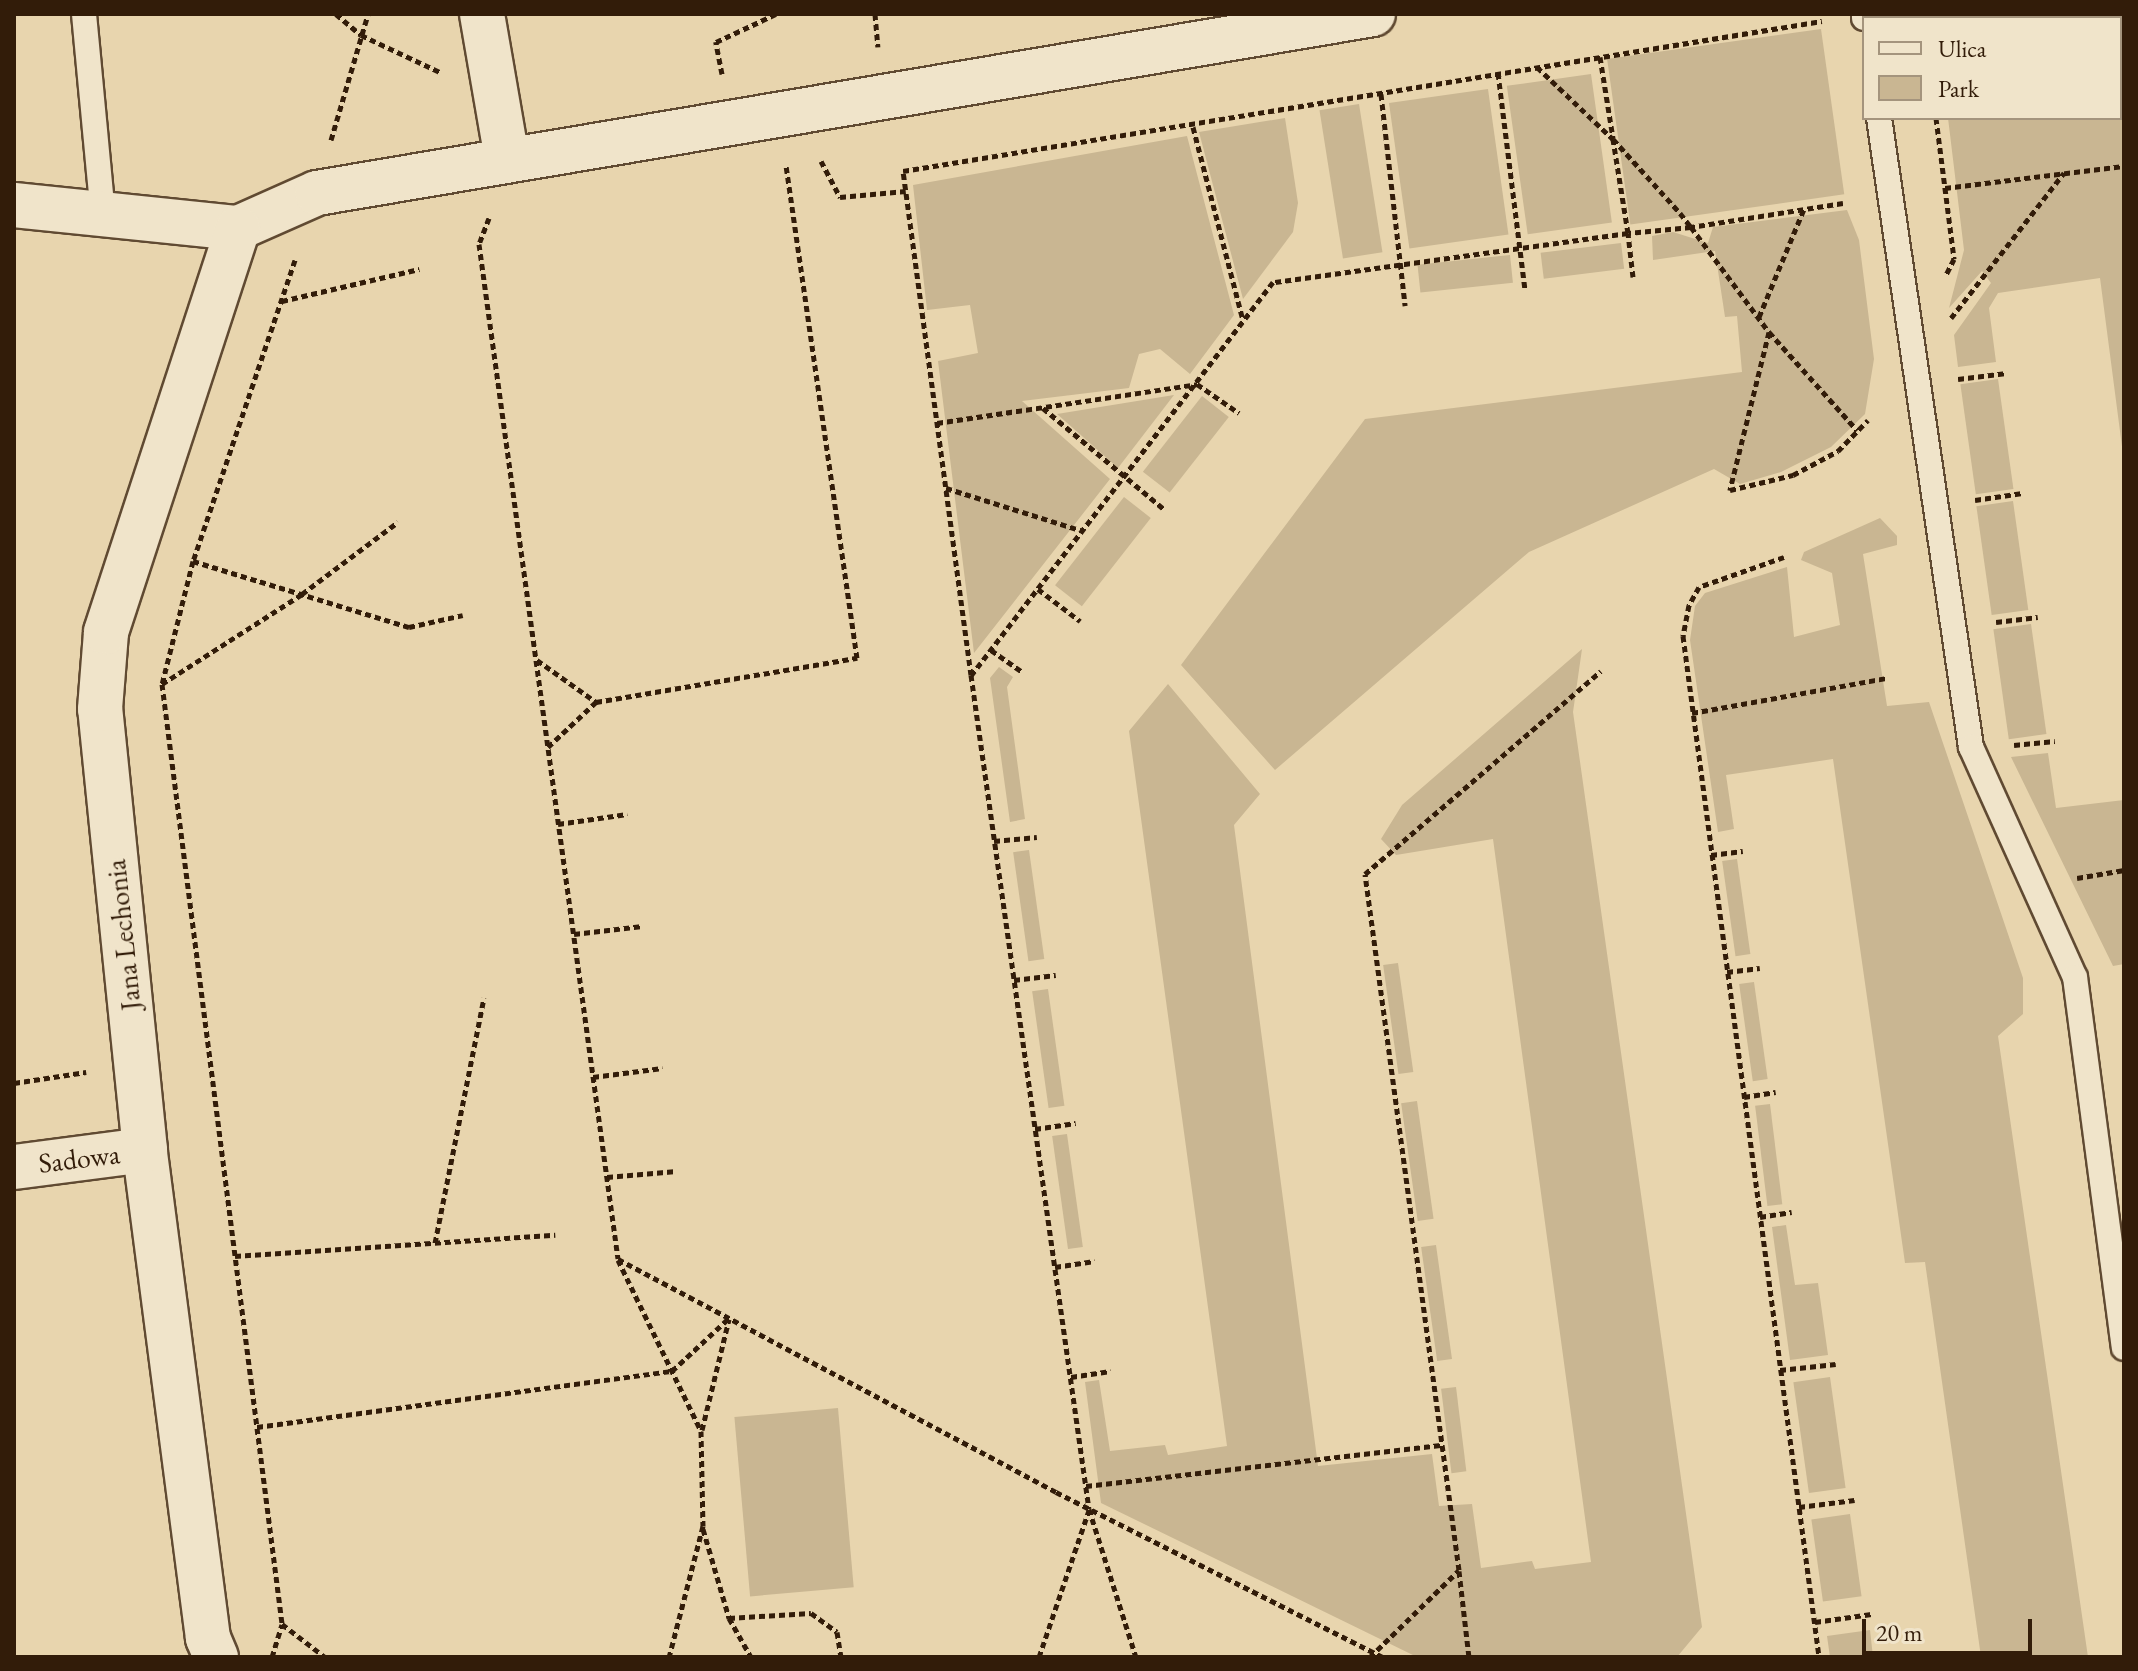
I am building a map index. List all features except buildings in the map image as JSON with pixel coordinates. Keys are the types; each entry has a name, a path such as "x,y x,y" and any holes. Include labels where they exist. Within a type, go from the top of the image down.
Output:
{"street":[{"path":"482,14 507,159"},
{"path":"14,205 238,228 317,193 1373,14"},
{"name":"Jana Lechonia","path":"216,1657 208,1638 145,1150 100,709 106,632 238,228"},
{"name":"Sadowa","path":"14,1167 145,1150"}],"lane":[{"path":"84,14 103,216"},
{"path":"1879,120 1971,747 2075,977 2124,1348"}],"path":[{"path":"336,14 361,35 452,77"},
{"path":"272,1657 282,1624 162,684 193,561 317,193 368,14"},
{"path":"731,122 716,42 776,14"},
{"path":"1136,1657 1089,1509 903,171 1193,127 1498,73 1836,19"},
{"path":"1600,57 1633,277"},
{"path":"1537,67 1613,139 1691,227 1769,332 1857,430"},
{"path":"1498,73 1525,291"},
{"path":"1381,94 1405,306"},
{"path":"1936,120 1954,259 1942,283"},
{"path":"1193,127 1244,321"},
{"path":"548,747 596,702 857,658 783,149"},
{"path":"819,158 840,197 906,191"},
{"path":"1945,188 2124,166"},
{"path":"1942,331 2064,173"},
{"path":"971,675 1273,282 1691,227 1843,203"},
{"path":"494,206 479,244 618,1259 701,1431"},
{"path":"1759,318 1804,209"},
{"path":"282,301 419,269"},
{"path":"1769,332 1730,490 1793,475 1838,451 1868,420"},
{"path":"1949,380 2007,373"},
{"path":"937,423 1197,384 1239,413"},
{"path":"1042,407 1124,479 1165,510"},
{"path":"946,488 1083,531"},
{"path":"1966,501 2022,493"},
{"path":"162,684 302,594 398,522"},
{"path":"1784,557 1699,587 1689,605 1683,636 1819,1657"},
{"path":"193,561 409,627 463,615"},
{"path":"1038,589 1080,621"},
{"path":"1983,624 2038,617"},
{"path":"991,650 1023,672"},
{"path":"537,660 596,702"},
{"path":"1469,1657 1365,874 1601,671"},
{"path":"1692,713 1886,678"},
{"path":"2001,746 2055,741"},
{"path":"558,824 627,814"},
{"path":"994,841 1037,837"},
{"path":"1711,855 1743,851"},
{"path":"2064,880 2124,870"},
{"path":"574,934 643,926"},
{"path":"1727,972 1760,968"},
{"path":"1014,980 1056,975"},
{"path":"435,1243 484,998"},
{"path":"593,1077 662,1068"},
{"path":"14,1083 91,1072"},
{"path":"1744,1097 1776,1092"},
{"path":"1035,1129 1076,1123"},
{"path":"607,1177 677,1171"},
{"path":"1760,1217 1792,1212"},
{"path":"235,1256 555,1235"},
{"path":"618,1259 1089,1509 1372,1655 1383,1657"},
{"path":"1055,1267 1095,1261"},
{"path":"257,1427 672,1371 729,1318"},
{"path":"729,1318 701,1431 703,1526 729,1618 751,1657"},
{"path":"1780,1370 1836,1364"},
{"path":"1071,1377 1111,1371"},
{"path":"1086,1486 1441,1445"},
{"path":"1799,1507 1855,1500"},
{"path":"1039,1657 1089,1509"},
{"path":"669,1657 703,1526"},
{"path":"1372,1655 1459,1570"},
{"path":"729,1618 811,1613 837,1632 841,1657"},
{"path":"1815,1622 1871,1614"},
{"path":"282,1624 325,1657"}],"green space":[{"path":"1917,14 2124,14 2124,462 2100,278 1998,293 1989,308 1996,362 1958,367 1954,335 1991,283 1982,271 1949,308 1964,250 1948,120 2122,120 2122,16"},
{"path":"1821,29 1844,194 1630,224 1607,59"},
{"path":"1591,74 1612,223 1528,234 1507,86"},
{"path":"1488,89 1508,235 1409,248 1389,103"},
{"path":"1359,104 1382,252 1343,258 1319,110"},
{"path":"1285,118 1298,203 1293,232 1243,299 1199,132"},
{"path":"1187,136 1234,315 1190,374 1160,349 1139,354 1129,388 1022,401 1110,479 974,653 938,361 978,353 970,305 927,310 913,185"},
{"path":"1847,210 1859,240 1874,359 1865,414 1831,447 1781,472 1740,484 1714,469 1529,552 1275,770 1181,665 1365,419 1742,372 1737,316 1725,317 1715,251 1653,260 1652,236 1673,232 1708,243 1713,227"},
{"path":"1621,243 1624,269 1544,279 1541,253"},
{"path":"1510,255 1513,283 1420,293 1418,265"},
{"path":"1998,379 2013,489 1976,494 1960,384"},
{"path":"1174,395 1118,468 1057,414"},
{"path":"1202,396 1229,417 1170,493 1143,472"},
{"path":"1124,497 1151,518 1082,606 1055,585"},
{"path":"2013,501 2028,610 1992,615 1976,506"},
{"path":"1880,518 1897,536 1897,545 1863,554 1887,706 1929,702 2023,978 2023,1014 1998,1036 2088,1657 1981,1657 1925,1262 1905,1263 1833,759 1726,775 1734,829 1718,832 1690,640 1695,606 1705,593 1787,567 1794,637 1840,625 1832,573 1801,560 1804,552"},
{"path":"2031,624 2046,734 2009,739 1993,629"},
{"path":"1582,649 1573,712 1702,1627 1677,1657 1417,1657 1101,1503 1085,1382 1099,1380 1110,1451 1165,1445 1168,1455 1227,1446 1129,731 1168,684 1260,794 1234,825 1318,1466 1432,1454 1439,1506 1472,1504 1481,1568 1532,1561 1535,1569 1591,1562 1493,839 1396,855 1381,839 1402,805"},
{"path":"999,667 1013,677 1007,687 1025,819 1010,822 990,678"},
{"path":"2048,753 2056,808 2124,800 2124,964 2113,966 2011,757"},
{"path":"1029,850 1044,959 1028,961 1013,852"},
{"path":"1737,859 1750,954 1736,956 1722,861"},
{"path":"1398,963 1413,1072 1398,1074 1383,965"},
{"path":"1754,982 1768,1079 1753,1081 1739,984"},
{"path":"1048,989 1064,1106 1049,1108 1032,991"},
{"path":"1417,1101 1434,1219 1418,1221 1401,1103"},
{"path":"1770,1104 1782,1204 1767,1206 1755,1106"},
{"path":"1067,1134 1083,1247 1068,1249 1052,1136"},
{"path":"1786,1225 1795,1285 1818,1283 1828,1355 1790,1360 1772,1227"},
{"path":"1436,1245 1452,1359 1437,1361 1421,1247"},
{"path":"1830,1377 1846,1488 1809,1493 1793,1382"},
{"path":"1456,1387 1466,1471 1451,1473 1441,1389"},
{"path":"838,1408 854,1587 750,1596 734,1417"},
{"path":"1850,1514 1862,1596 1823,1602 1811,1519"},
{"path":"1870,1630 1873,1657 1830,1657 1827,1636"}]}
